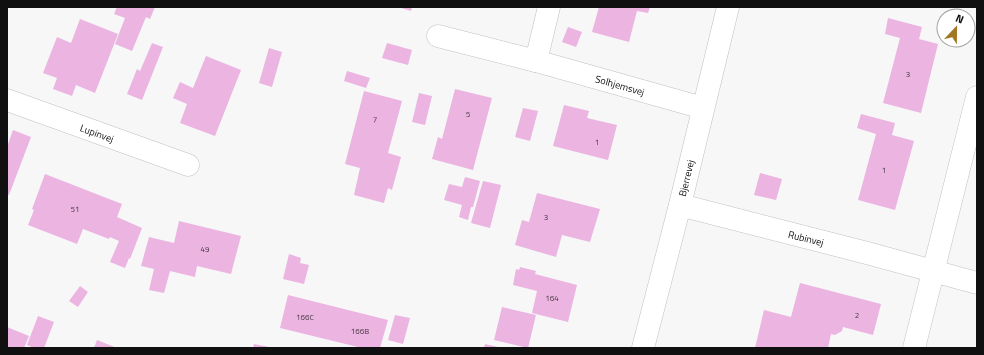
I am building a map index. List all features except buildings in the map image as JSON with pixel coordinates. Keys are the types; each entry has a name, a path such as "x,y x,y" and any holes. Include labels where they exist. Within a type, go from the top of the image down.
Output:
{"street":[{"path":"536,61 549,7"},
{"name":"Bjerrevej","path":"644,348 728,7"},
{"name":"Solhjemsvej","path":"438,36 536,61 703,108"},
{"path":"914,348 977,98"},
{"name":"Lupinvej","path":"7,100 188,165"},
{"name":"Rubinvej","path":"680,205 868,253 977,283"}]}
